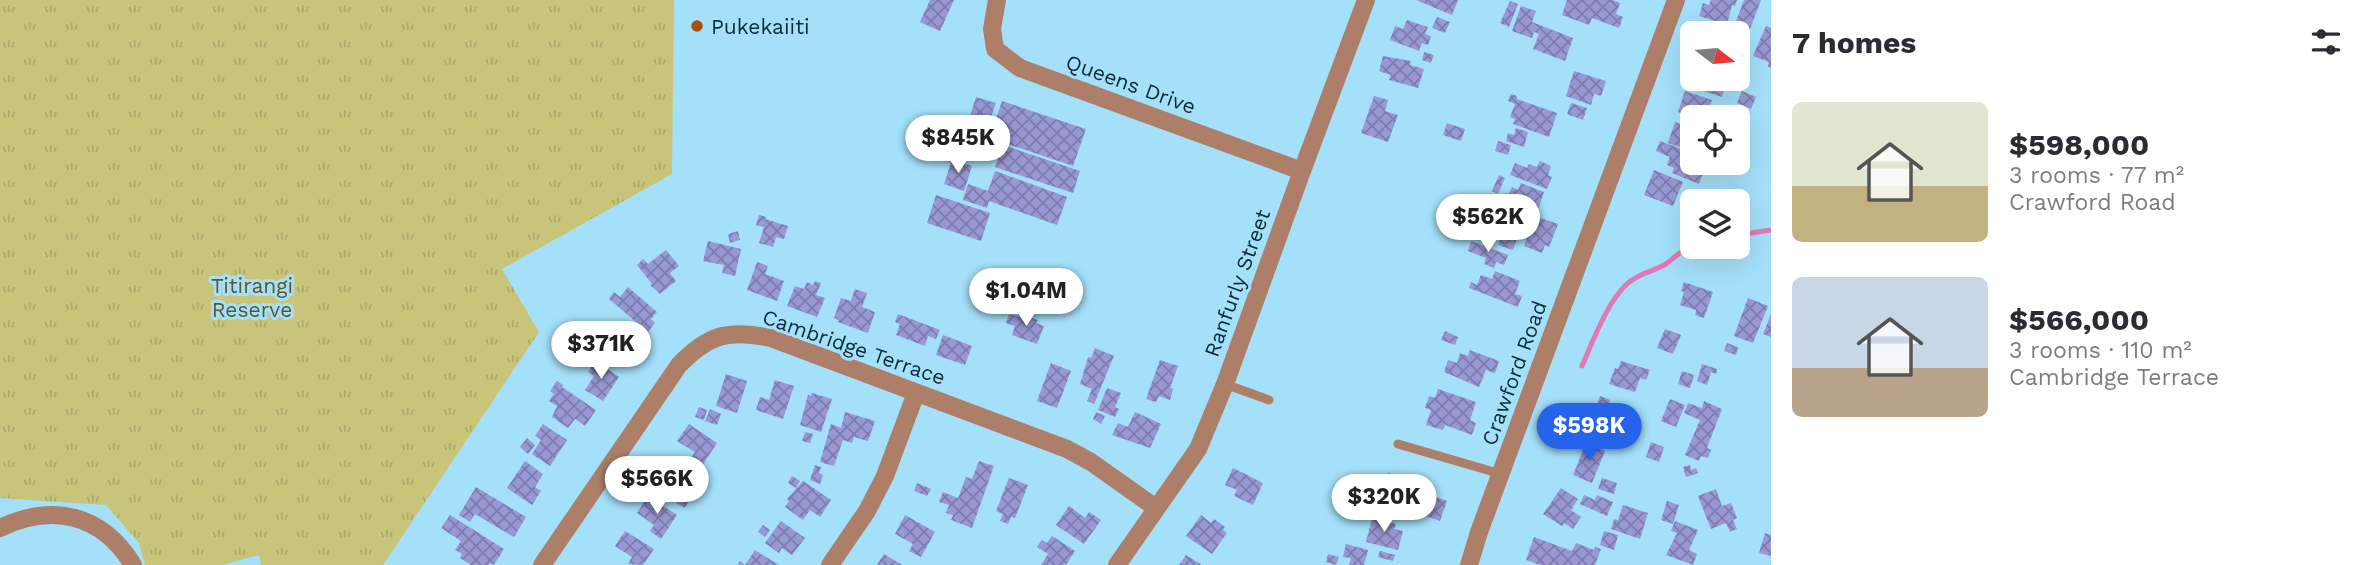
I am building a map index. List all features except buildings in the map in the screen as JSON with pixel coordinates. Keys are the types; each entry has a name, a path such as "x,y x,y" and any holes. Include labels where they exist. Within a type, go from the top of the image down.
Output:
{"street":[{"name":"Queens Drive","path":"997,0 992,29 995,48 1020,68 1301,171"},
{"name":"Ranfurly Street","path":"1117,565 1198,449 1225,384 1366,0"},
{"name":"Crawford Road","path":"1469,565 1676,0"},
{"name":"Cambridge Terrace","path":"542,565 679,365 696,348 710,339 746,333 771,338 1067,449 1091,462 1156,508"},
{"path":"830,565 867,511 885,476 916,393"},
{"path":"0,528 28,516 50,514 80,519 103,530 118,544 133,565"}],"lane":[{"path":"1225,384 1269,400"},
{"path":"1398,444 1501,474"}],"green space":[{"name":"Titirangi Reserve","path":"0,0 674,0 672,174 502,269 539,332 383,565 261,565 259,555 223,565 145,565 139,543 106,505 0,498"}],"waterway":[{"path":"1750,233 1771,230"},
{"path":"1582,366 1601,322 1620,292 1631,280 1666,264 1680,253"}],"place":[{"name":"Pukekaiiti","path":"697,26"}]}
